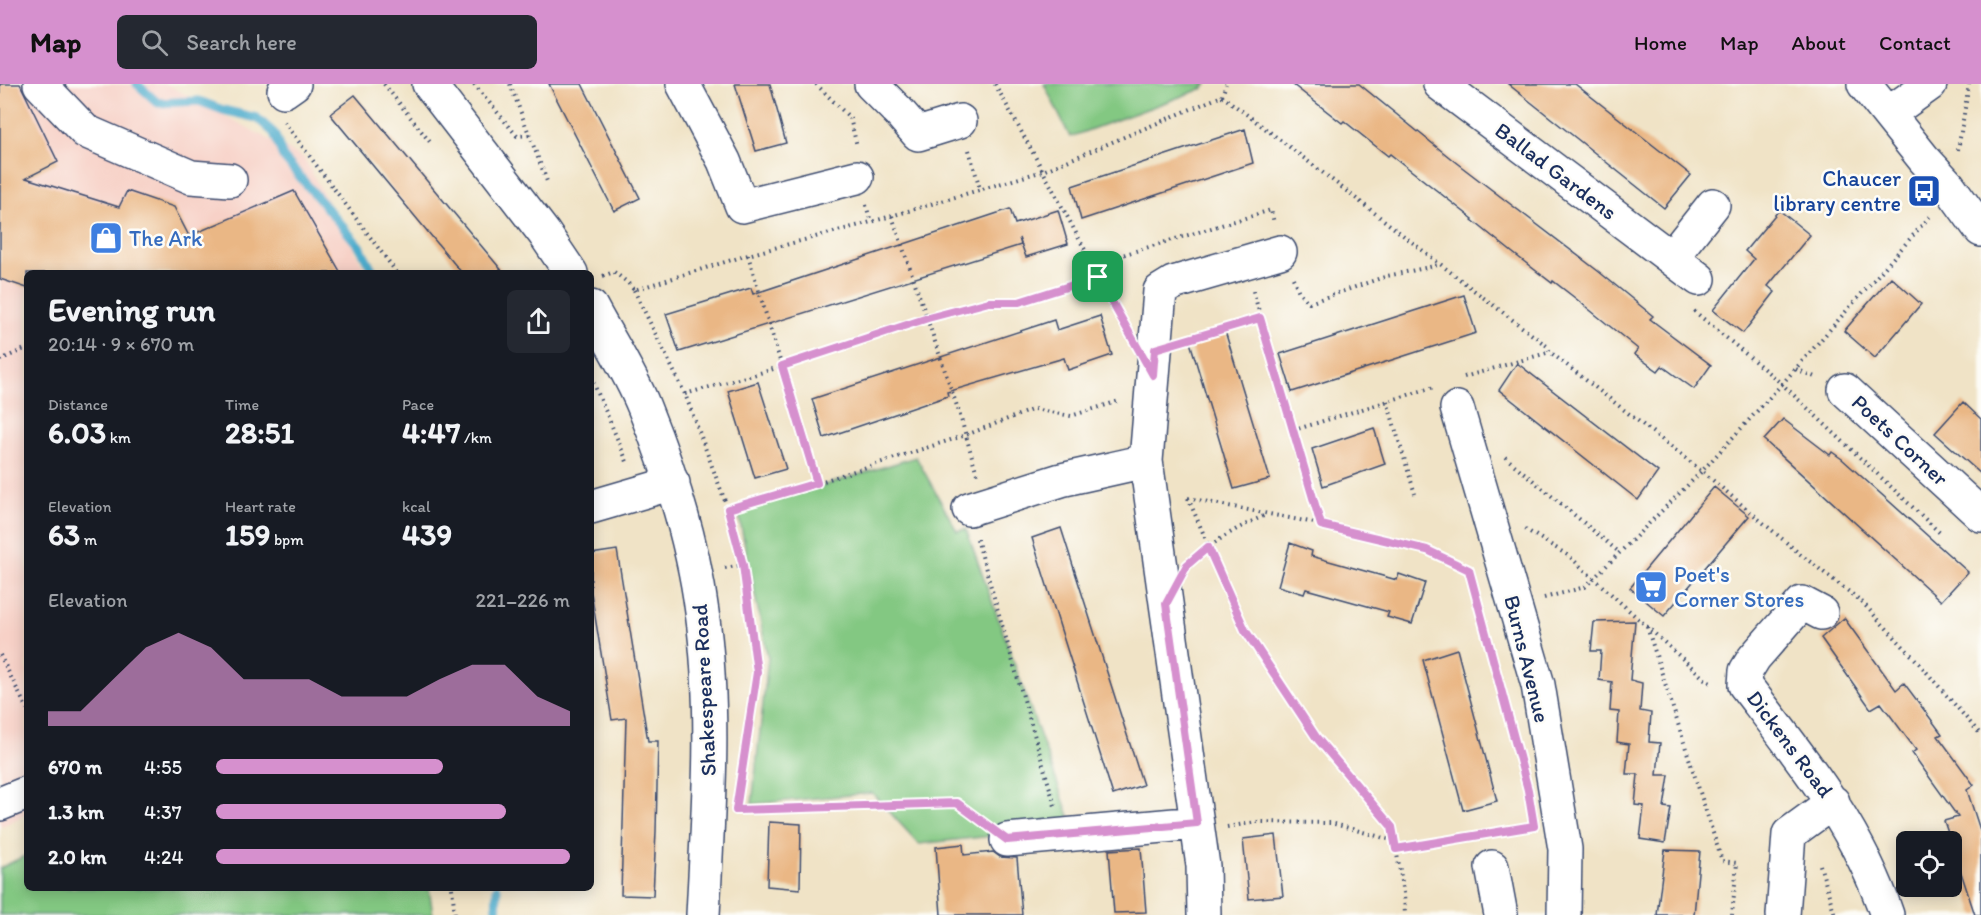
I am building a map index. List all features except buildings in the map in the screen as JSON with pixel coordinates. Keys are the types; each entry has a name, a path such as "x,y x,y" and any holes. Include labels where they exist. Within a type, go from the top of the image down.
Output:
{"street":[{"path":"40,84 85,131 191,177 230,180"},
{"path":"429,84 544,233 569,270"},
{"path":"683,84 724,161 742,206 857,177"},
{"path":"871,84 918,134 960,121"},
{"name":"Ballad Gardens","path":"1440,84 1699,279"},
{"path":"1864,84 1981,230"},
{"path":"1888,114 1930,84"},
{"path":"1671,258 1713,205"},
{"path":"1204,915 1203,866 1148,476 1151,392 1160,291 1173,283 1280,252"},
{"name":"Shakespeare Road","path":"594,313 643,404 673,483 697,583 707,663 710,745 703,915"},
{"name":"Burns Avenue","path":"1453,390 1538,685 1565,849 1564,915"},
{"name":"Poets Corner","path":"1845,390 1981,515"},
{"path":"977,517 1061,480 1148,476"},
{"path":"594,506 673,483"},
{"name":"Dickens Road","path":"1821,613 1802,603 1754,658 1746,671 1745,685 1833,802 1864,857 1887,915"},
{"path":"0,804 24,794"},
{"path":"1783,915 1789,834 1833,802"},
{"path":"1007,840 1197,823"},
{"path":"1492,867 1501,915"}],"path":[{"path":"474,84 517,136 530,135"},
{"path":"510,84 552,193"},
{"path":"816,84 850,118 861,158 857,177"},
{"path":"995,84 1126,326"},
{"path":"634,290 1043,171 1222,96 1226,84"},
{"path":"1545,598 1585,587 1594,579 1702,471 1782,384 1944,181 1956,162 1969,84"},
{"path":"1222,96 1547,346 1550,352 1702,471 1800,554 1861,601 1981,735"},
{"path":"287,99 395,270"},
{"path":"960,121 980,189"},
{"path":"1098,277 1096,263 1271,210"},
{"path":"892,216 966,435 977,517 1056,806"},
{"path":"748,255 817,483"},
{"path":"1245,263 1321,525"},
{"path":"1310,303 1386,276 1439,265"},
{"path":"614,272 634,290 685,394 728,509 743,565 757,672 743,764"},
{"path":"685,394 782,366 928,318 989,302 1019,302 1098,277"},
{"path":"1699,279 1682,302 1782,384 1941,534"},
{"path":"1155,349 1260,318"},
{"path":"0,360 24,349"},
{"path":"1294,430 1387,401 1453,390 1550,352"},
{"path":"594,384 639,492"},
{"path":"728,509 966,435 1034,409 1071,416 1151,392"},
{"path":"1387,401 1415,494"},
{"path":"1502,455 1620,553"},
{"path":"1148,476 1188,498 1321,525 1427,550 1469,570 1471,578"},
{"path":"1188,498 1245,630 1316,737 1392,827 1404,893 1405,915"},
{"path":"1485,503 1569,556 1707,681 1734,693 1745,685"},
{"path":"1166,604 1187,565 1236,528 1266,515"},
{"path":"1647,626 1722,861 1737,863 1732,915 1736,915"},
{"path":"1488,636 1508,713"},
{"path":"0,655 24,703"},
{"path":"737,799 736,810 957,803 1007,840"},
{"path":"1396,849 1534,826 1533,817"},
{"path":"1256,822 1331,823 1395,841"},
{"path":"452,891 455,915"}],"shaded area":[{"path":"0,84 166,84 304,158 365,270 24,270 24,815 0,827"}],"green space":[{"path":"1044,84 1207,84 1204,88 1070,137"},
{"path":"916,457 957,531 966,529 1073,827 919,844 872,793 752,804 768,658 738,512"},
{"path":"24,856 24,891 429,891 433,915 0,915 0,868"}],"waterway":[{"path":"137,84 158,103 199,101 223,110 257,118 274,133 283,157 360,247 372,270"},
{"path":"496,915 497,891"}],"place":[{"name":"Chaucer library centre","path":"1924,191"},
{"name":"The Ark","path":"106,238"},
{"name":"Poet's Corner Stores","path":"1651,587"}],"route":[{"path":"1098,277 1153,375 1155,349 1260,318 1321,525 1427,550 1469,570 1528,790 1534,826 1396,849 1392,827 1316,737 1245,630 1208,547 1187,565 1166,604 1197,823 1007,840 957,803 736,810 757,672 743,565 728,509 817,483 782,366 928,318 989,302 1019,302 1098,277"}]}
